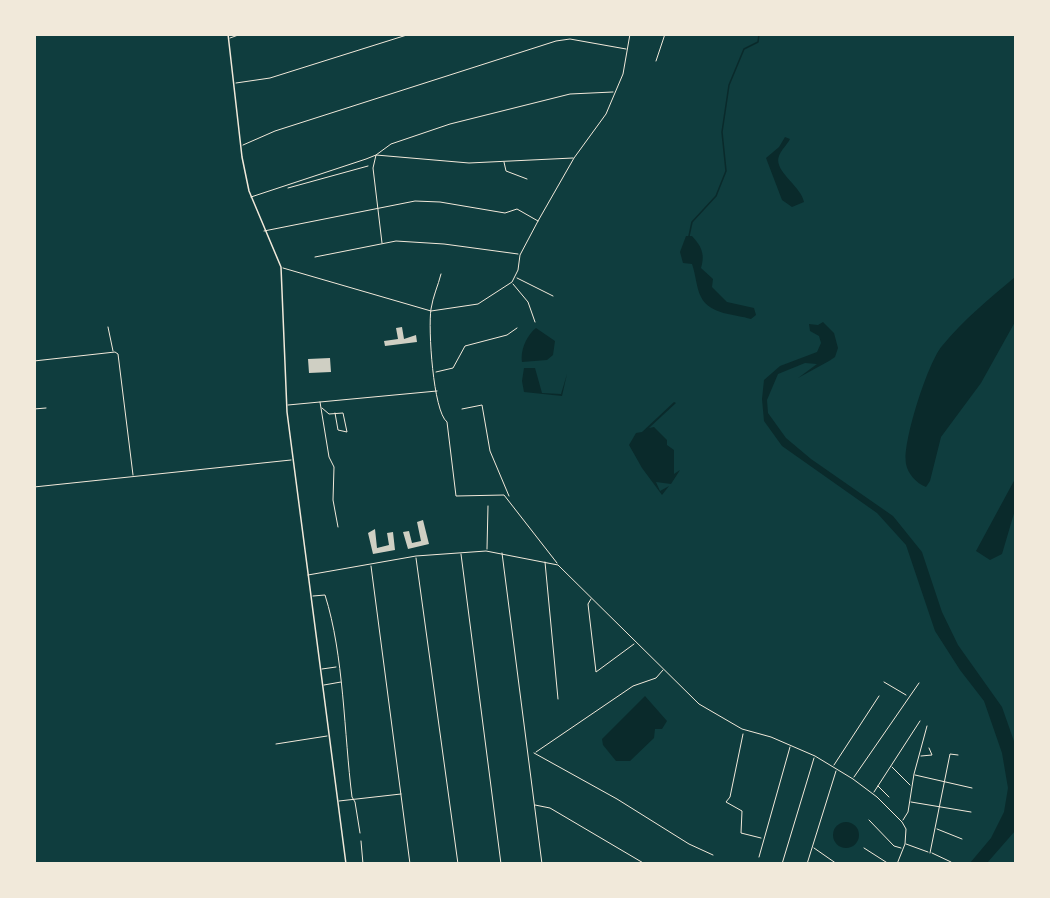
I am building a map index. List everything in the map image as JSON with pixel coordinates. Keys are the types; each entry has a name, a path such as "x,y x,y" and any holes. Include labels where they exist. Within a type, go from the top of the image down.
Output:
{"street":[{"path":"228,34 241,146 250,197 281,267 286,405 346,864"},
{"path":"228,38 241,34"},
{"path":"233,83 270,78 410,34"},
{"path":"281,267 431,311 478,304 512,282 520,255 538,221 574,158 599,127 615,92 628,50 630,34"},
{"path":"656,60 665,34"},
{"path":"241,146 275,131 556,41 570,39 628,50"},
{"path":"250,197 376,155 391,144 450,124 570,94 615,92"},
{"path":"376,155 456,162 574,158"},
{"path":"376,155 373,165 382,243"},
{"path":"504,160 506,171 527,179"},
{"path":"264,231 422,200 505,213 514,208 538,221"},
{"path":"315,257 382,243 422,242 520,255"},
{"path":"441,274 431,311 429,341 437,392 443,419 447,422 456,496 499,494 509,498 558,565 699,704 743,729 781,741 815,756 853,778 873,794 902,822 906,829 897,864"},
{"path":"515,278 553,296"},
{"path":"512,282 528,302 535,322"},
{"path":"108,327 113,352"},
{"path":"434,373 453,368 465,346 507,335 517,328"},
{"path":"34,361 113,352 118,354 133,477"},
{"path":"286,405 437,392"},
{"path":"320,401 329,457 334,467 333,500 338,527"},
{"path":"462,409 482,405 490,447 495,464 509,492 509,498"},
{"path":"34,409 46,408"},
{"path":"322,408 329,414 335,413 343,413 346,416 346,432 339,432 335,413"},
{"path":"34,487 292,460"},
{"path":"486,551 488,506"},
{"path":"308,575 416,556 461,552 502,553 545,560 558,565"},
{"path":"461,552 501,864"},
{"path":"502,553 542,864"},
{"path":"416,556 458,864"},
{"path":"545,560 558,699"},
{"path":"371,564 410,864"},
{"path":"311,596 326,597 338,667 343,723 360,832"},
{"path":"592,598 588,604 596,672 636,642"},
{"path":"320,669 338,667"},
{"path":"527,758 633,686 656,678 664,669"},
{"path":"322,685 340,682"},
{"path":"884,682 908,696"},
{"path":"853,778 870,757 908,696 919,683"},
{"path":"833,767 879,696"},
{"path":"873,794 920,721"},
{"path":"902,822 908,812 914,774 927,726"},
{"path":"276,744 328,735"},
{"path":"759,857 791,745"},
{"path":"918,757 932,754 929,748"},
{"path":"534,753 617,799 679,838 713,855"},
{"path":"930,853 950,754 958,755"},
{"path":"782,864 815,756"},
{"path":"891,766 912,787"},
{"path":"807,864 837,769"},
{"path":"914,774 972,788"},
{"path":"878,786 889,797"},
{"path":"337,802 402,794"},
{"path":"909,802 971,812"},
{"path":"533,804 550,808 645,864"},
{"path":"869,820 894,846 902,848"},
{"path":"935,829 962,839"},
{"path":"361,842 363,864"},
{"path":"904,844 951,862"},
{"path":"812,847 837,864"},
{"path":"864,848 889,864"}],"path":[{"path":"282,190 373,165"},
{"path":"743,729 730,797 726,802 742,811 741,833 764,839"}],"water":[{"path":"785,137 790,139 780,154 778,162 783,173 798,190 804,202 792,207 782,200 766,158 779,147"},
{"path":"686,236 692,236 700,247 703,255 701,268 713,279 712,287 727,302 754,308 756,315 751,319 731,315 717,311 705,303 699,293 692,264 683,263 680,252"},
{"path":"1015,277 1015,322 981,383 941,437 930,481 926,487 911,475 906,464 906,454 912,422 930,368 936,355 950,336"},
{"path":"823,322 834,333 838,348 835,357 798,378 817,364 805,363 778,374 767,400 768,413 786,438 811,459 893,516 922,552 942,612 958,645 1002,707 1015,744 1015,831 987,863 970,863 991,838 1004,812 1008,788 1002,753 984,701 960,670 935,631 906,545 877,513 782,446 764,421 762,399 764,380 780,366 817,352 821,343 819,336 810,331 809,324 818,325"},
{"path":"536,328 555,341 553,355 547,360 522,362 525,343"},
{"path":"524,368 535,368 542,393 561,394 567,374 562,396 524,392 522,381"},
{"path":"674,402 676,403 649,428 654,427 667,440 667,445 674,450 674,474 680,470 671,484 656,482 660,491 669,486 662,495 642,468 629,445 636,433 642,432"},
{"path":"1015,479 1015,510 1002,554 990,560 976,551"},
{"path":"645,696 667,721 662,729 655,729 654,738 630,761 616,761 603,745 602,739"},
{"path":"846,822 855,826 859,835 855,844 846,848 837,844 833,835 837,826"}],"building":[{"path":"402,327 404,339 416,335 417,342 385,346 384,341 398,339 396,328"},
{"path":"330,358 331,372 309,373 308,359"},
{"path":"423,520 429,544 408,549 403,532 409,531 412,543 421,541 417,522"},
{"path":"375,529 377,548 389,545 387,533 393,532 395,550 373,554 368,533"}],"waterway":[{"path":"689,236 692,222 716,196 726,171 722,132 729,85 744,49 758,42 759,34"}]}
